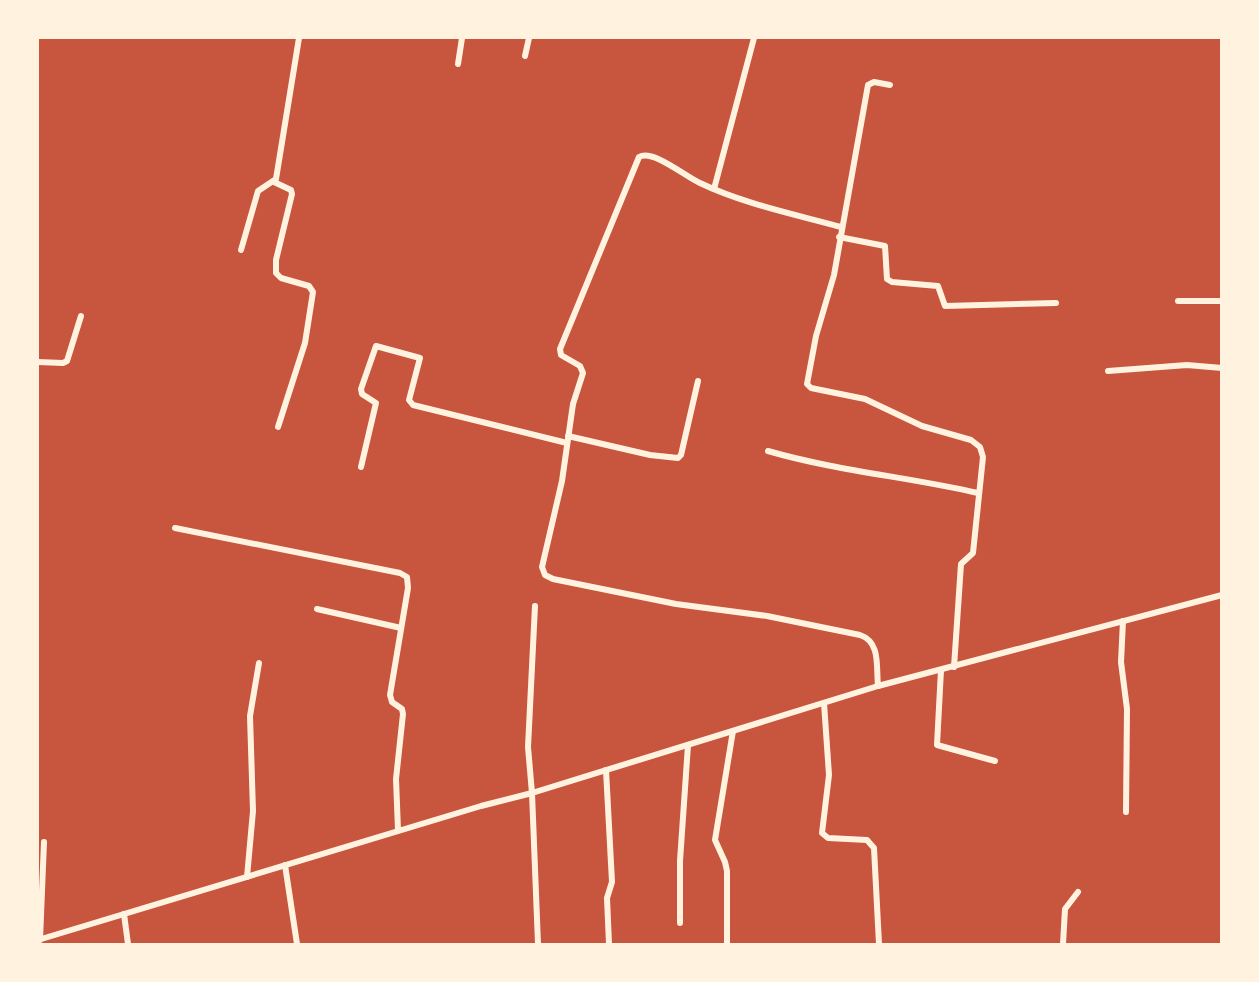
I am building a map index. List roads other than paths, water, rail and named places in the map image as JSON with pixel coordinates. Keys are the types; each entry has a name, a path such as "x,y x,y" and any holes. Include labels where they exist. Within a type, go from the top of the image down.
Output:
{"street":[{"path":"274,183 299,38"},
{"path":"458,64 462,38"},
{"path":"525,56 529,38"},
{"path":"714,189 754,38"},
{"path":"890,85 874,82 868,85 834,275 807,380 808,387 865,399 922,426 971,440 980,447 983,457 973,553 961,564 954,667"},
{"path":"841,227 746,201 700,183 676,168 641,155 560,349 561,355 583,370 573,404 562,481 543,567 545,575 553,579 676,604 767,616 860,635 868,638 875,647 878,686"},
{"path":"241,250 258,191 263,186 274,183 291,190 292,194 276,260 276,273 281,278 309,286 313,292 305,343 278,427"},
{"path":"839,237 885,246 886,279 892,282 938,286 945,306 1056,303"},
{"path":"1178,301 1221,301"},
{"path":"38,362 67,361 81,316"},
{"path":"361,467 376,403 362,394 361,389 376,346 420,358 409,399 413,405 568,440 650,455 678,458 681,455 698,381"},
{"path":"1108,371 1186,365 1221,368"},
{"path":"768,452 802,461 918,479 978,493"},
{"path":"175,528 405,575 409,583 390,695 392,702 403,712 396,779 398,830"},
{"path":"44,842 39,940 398,830 532,793 878,686 1221,595"},
{"path":"535,606 528,747 538,945"},
{"path":"317,609 401,628"},
{"path":"1123,621 1121,662 1127,717 1126,812"},
{"path":"247,877 253,811 250,716 259,663"},
{"path":"941,670 937,745 996,761"},
{"path":"824,703 829,775 822,833 828,838 867,840 874,848 879,945"},
{"path":"727,945 727,871 715,840 733,731"},
{"path":"680,922 680,861 688,745"},
{"path":"606,770 612,882 607,898 609,945"},
{"path":"285,865 297,945"},
{"path":"1063,945 1065,909 1078,892"},
{"path":"124,914 128,945"}]}
